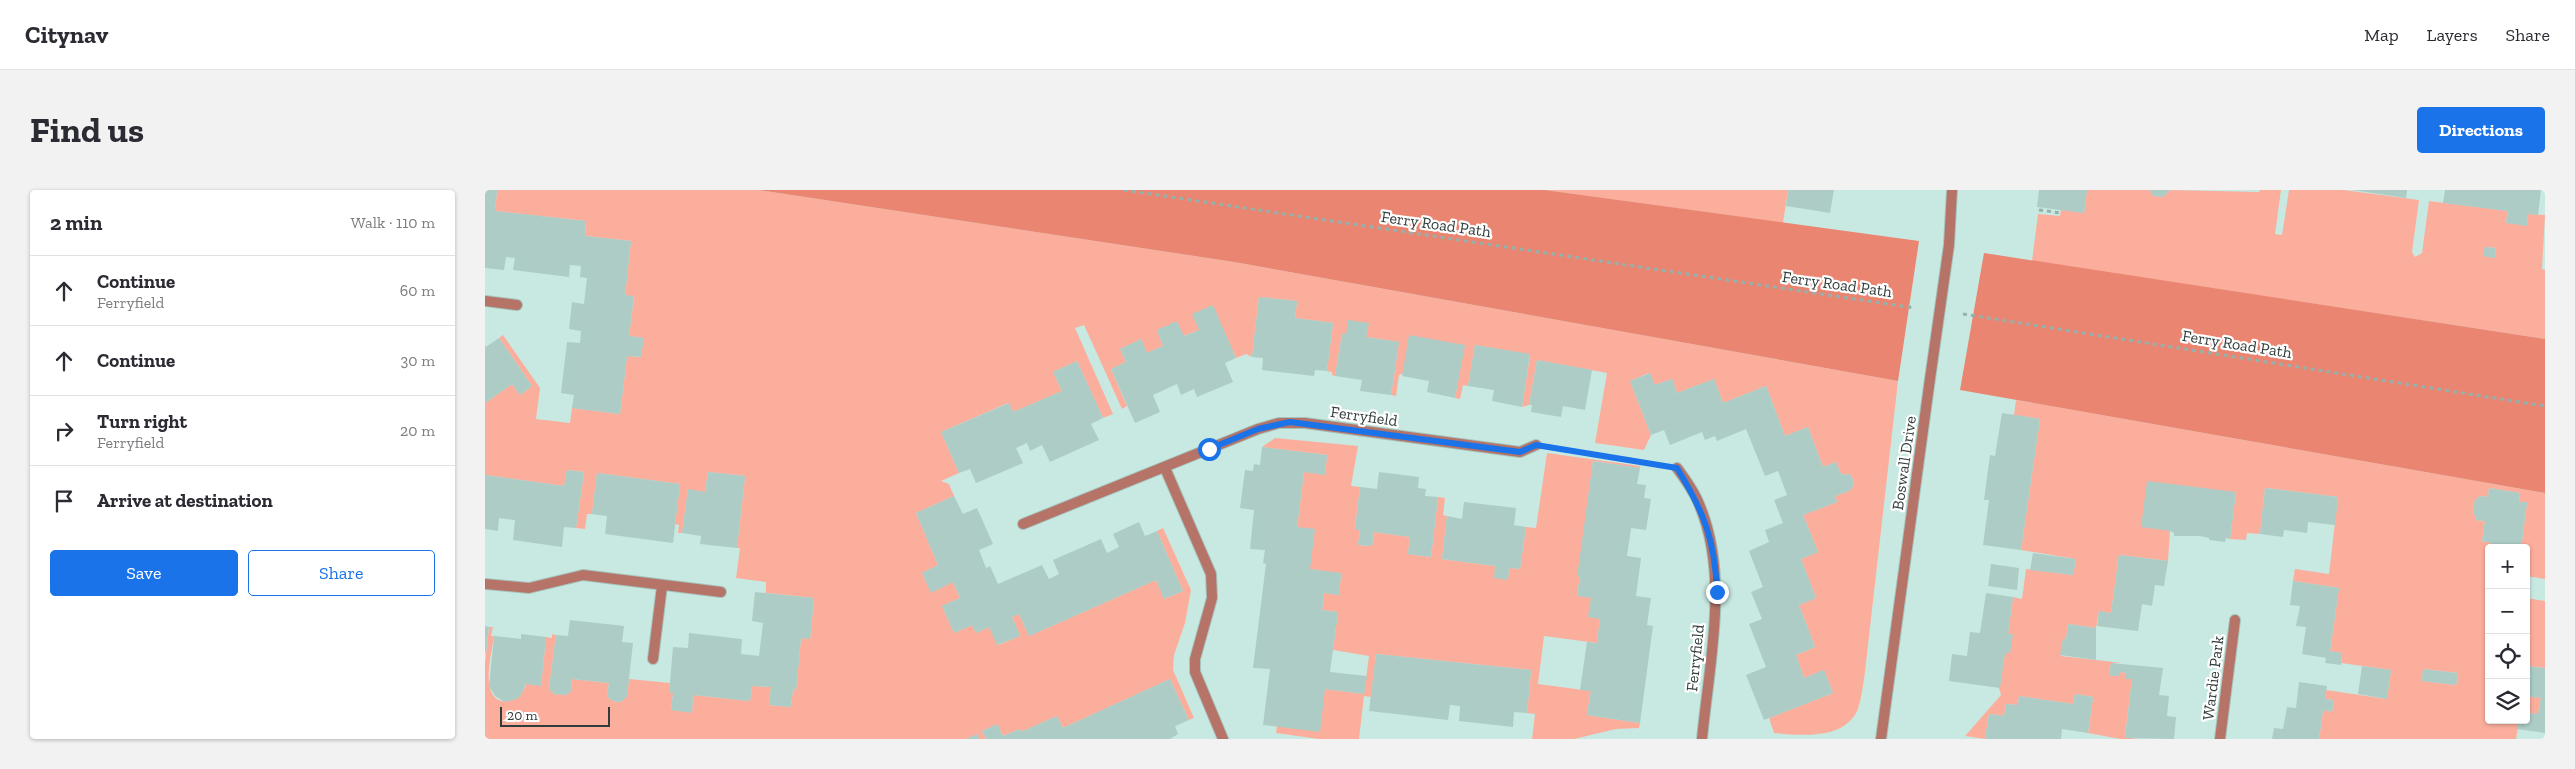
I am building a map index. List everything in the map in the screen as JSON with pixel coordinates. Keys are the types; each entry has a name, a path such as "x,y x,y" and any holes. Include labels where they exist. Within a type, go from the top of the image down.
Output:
{"street":[{"name":"Boswall Drive","path":"1881,739 1949,245 1952,190"},
{"path":"485,301 517,305"},
{"name":"Ferryfield","path":"1023,524 1258,429 1290,422 1520,452 1536,445"},
{"path":"1165,468 1211,574 1212,598 1195,659 1195,672 1223,739"},
{"name":"Ferryfield","path":"1677,468 1699,502 1709,530 1715,559 1717,592 1702,739"},
{"path":"485,584 529,588 583,575 721,592"},
{"path":"653,659 662,586"},
{"name":"Wardie Park","path":"2221,739 2235,620"}],"path":[{"name":"Ferry Road Path","path":"1124,190 1920,308"},
{"path":"2039,210 2061,213"},
{"name":"Ferry Road Path","path":"1958,313 2545,406"},
{"path":"1536,445 1677,468"}],"shaded area":[{"path":"497,190 759,190 1234,262 1898,381 1864,680 1857,711 1843,727 1822,734 1810,735 1774,733 1769,718 1833,693 1824,670 1804,678 1796,655 1815,647 1799,605 1816,598 1801,559 1818,552 1803,515 1837,502 1835,496 1851,490 1854,483 1851,475 1841,474 1836,462 1823,467 1808,427 1785,436 1766,386 1723,403 1714,379 1677,393 1672,379 1655,385 1649,373 1630,381 1651,435 1644,450 1595,443 1607,373 1537,360 1529,405 1522,407 1530,355 1475,345 1468,386 1463,385 1460,399 1455,398 1464,345 1399,375 1396,396 1391,395 1399,342 1366,337 1368,324 1342,334 1335,376 1332,375 1332,372 1327,371 1333,323 1295,318 1297,301 1259,297 1252,357 1246,354 1236,358 1212,305 1199,330 1183,336 1176,322 1157,330 1163,346 1147,353 1141,339 1120,349 1126,362 1111,369 1127,406 1122,409 1084,325 1075,328 1113,414 1103,418 1077,361 1053,372 1062,391 1013,412 1008,403 941,432 959,473 941,481 949,484 954,496 916,513 938,565 922,573 931,592 953,582 960,598 942,606 954,633 972,625 976,633 989,627 998,645 1020,636 1012,617 1019,614 1029,636 1156,580 1164,599 1183,591 1157,531 1163,528 1191,590 1185,623 1174,655 1173,670 1194,718 1189,720 1170,679 1063,728 1057,716 1021,732 1020,729 1003,736 997,724 982,731 986,739 979,739 977,734 966,739 485,739 485,663 489,627 493,627 491,636 494,636 489,669 490,688 497,699 503,701 514,699 524,690 526,684 541,685 546,637 552,638 552,634 556,635 549,689 554,694 566,695 571,691 572,679 609,683 607,696 612,701 621,702 627,696 629,679 670,683 669,693 673,693 671,710 692,712 693,695 750,701 752,686 771,687 769,705 791,707 793,689 796,690 801,638 810,639 814,598 766,593 766,582 736,578 740,548 737,548 745,476 708,472 705,492 688,490 682,533 678,533 679,525 675,524 680,484 597,473 592,514 587,514 585,529 576,528 584,472 567,470 564,486 485,475 485,403 512,384 520,395 532,386 499,338 503,335 540,388 536,419 570,423 572,408 620,414 627,356 641,357 643,338 629,336 634,297 625,295 631,241 585,236 586,221 495,211"},
{"path":"759,190 1545,190 1919,241 1898,381 1234,262"},
{"path":"1545,190 1788,190 1783,223"},
{"path":"2087,190 2150,190 2153,196 2163,197 2170,190 2259,192 2260,190 2281,190 2275,234 2282,235 2289,190 2344,190 2419,200 2412,252 2415,257 2422,253 2429,201 2508,211 2506,223 2527,225 2528,214 2545,215 2542,269 2545,270 2545,339 2032,261 2038,214 2060,216 2061,209 2084,213","holes":["2485,247 2496,248 2495,258 2484,256"]},
{"path":"1984,253 2545,339 2545,493 1960,390"},
{"path":"2016,400 2545,493 2545,579 2530,577 2530,544 2522,544 2527,503 2519,502 2520,493 2489,488 2488,497 2479,496 2478,499 2475,499 2473,515 2476,515 2475,520 2485,521 2482,541 2492,543 2485,544 2485,724 2518,724 2516,739 2319,739 2323,710 2332,712 2334,700 2325,699 2326,690 2387,699 2391,670 2341,663 2342,653 2330,651 2339,588 2293,581 2295,569 2329,574 2338,497 2265,488 2260,534 2247,533 2246,540 2230,539 2236,492 2170,531 2168,561 2119,555 2111,613 2099,611 2096,628 2068,624 2066,639 2063,639 2061,656 2122,663 2111,663 2109,675 2120,676 2120,672 2126,673 2126,679 2132,679 2125,737 2137,739 2120,739 2088,733 2093,697 2075,694 2073,704 2019,696 2018,705 2006,704 2004,716 1989,714 1985,739 1965,736 2001,695 1999,688 2005,653 2010,653 2012,635 2008,634 2013,597 2022,599 2026,569 2073,575 2076,559 2021,550 2040,419 2014,415","holes":["2423,669 2458,673 2456,685 2422,681"]},
{"path":"1275,438 1358,446 1351,486 1360,487 1355,529 1360,530 1358,545 1372,546 1374,532 1410,537 1408,554 1431,557 1438,497 1445,498 1443,515 1447,516 1442,559 1495,566 1508,579 1509,568 1520,569 1526,527 1536,528 1547,453 1640,466 1640,468 1593,461 1577,595 1591,598 1600,619 1597,643 1544,636 1538,684 1591,691 1587,715 1640,723 1639,728 1616,729 1574,739 1532,739 1535,714 1527,713 1531,670 1376,654 1371,697 1364,696 1359,739 1319,739 1276,733 1277,726 1325,689 1364,694 1369,656 1333,650 1338,612 1322,610 1324,593 1339,595 1341,574 1310,569 1297,527 1304,472 1325,474 1327,455 1262,447"},
{"path":"2530,599 2545,601 2545,668 2530,666"},
{"path":"2530,697 2541,698 2538,714 2530,713"}],"building":[{"path":"485,190 497,190 495,211 586,221 585,236 631,241 625,295 634,296 629,336 644,338 641,357 627,356 620,414 572,408 574,395 561,393 567,342 580,343 581,331 569,329 572,302 584,304 587,278 580,277 581,266 570,265 569,277 513,270 515,258 506,257 504,270 485,268"},
{"path":"1788,190 1834,190 1830,213 1786,206"},
{"path":"2039,190 2087,190 2084,213 2037,207"},
{"path":"2150,190 2170,190 2163,197 2153,196"},
{"path":"2352,190 2407,190 2406,198"},
{"path":"2445,190 2541,190 2538,215 2528,214 2527,226 2506,223 2508,211 2443,203"},
{"path":"2485,247 2496,248 2495,258 2483,256"},
{"path":"1259,297 1297,301 1295,318 1333,323 1327,371 1315,370 1314,376 1262,370 1263,358 1252,357"},
{"path":"1213,305 1236,358 1225,363 1233,382 1197,397 1194,389 1181,395 1177,384 1153,395 1160,412 1135,423 1111,369 1126,362 1120,349 1141,339 1147,353 1163,346 1157,330 1177,321 1184,336 1199,330 1192,314"},
{"path":"1348,320 1369,323 1366,337 1399,342 1391,395 1360,391 1362,380 1335,376 1342,334 1346,334"},
{"path":"1409,335 1465,345 1455,398 1427,392 1429,381 1402,376"},
{"path":"499,338 532,386 520,395 512,384 485,403 485,345 486,347"},
{"path":"1475,345 1530,354 1522,407 1492,401 1494,390 1468,386"},
{"path":"1537,360 1592,370 1585,410 1563,406 1561,417 1531,412 1532,405 1529,405"},
{"path":"1077,361 1103,418 1091,424 1099,440 1050,462 1042,445 1030,451 1027,443 1016,448 1023,463 976,483 970,469 959,473 941,432 1009,403 1013,412 1062,391 1053,372"},
{"path":"1650,373 1655,385 1672,379 1677,393 1714,379 1723,403 1766,386 1785,436 1808,427 1823,467 1836,462 1841,474 1851,475 1854,483 1851,490 1835,496 1837,502 1803,515 1818,552 1801,559 1816,598 1799,605 1815,647 1796,655 1804,678 1824,670 1833,693 1764,720 1746,675 1766,667 1749,624 1762,619 1751,592 1763,587 1749,551 1769,542 1765,530 1783,523 1774,500 1787,495 1778,471 1765,476 1746,429 1717,441 1715,436 1705,440 1702,432 1670,445 1664,430 1651,435 1630,381"},
{"path":"2002,413 2040,419 2021,550 1983,545 1989,500 1984,500 1990,455 1995,456"},
{"path":"1262,447 1327,455 1325,475 1304,472 1297,527 1315,529 1310,569 1341,573 1339,595 1324,593 1322,610 1338,612 1330,672 1367,676 1364,694 1325,689 1320,732 1263,725 1270,669 1253,668 1266,564 1263,563 1265,550 1250,549 1254,510 1240,508 1245,470 1253,471 1254,464 1260,465"},
{"path":"1593,461 1640,468 1637,484 1646,485 1644,498 1651,499 1646,530 1631,528 1627,556 1641,558 1636,596 1651,598 1647,625 1653,626 1640,723 1587,715 1591,691 1580,690 1587,642 1597,643 1600,619 1588,617 1591,598 1577,596 1580,577 1577,577"},
{"path":"567,470 584,472 576,528 564,527 562,547 513,540 515,520 499,518 498,531 485,529 485,475 564,486"},
{"path":"708,472 745,476 737,548 700,544 701,536 682,533 688,489 705,492"},
{"path":"1379,472 1419,477 1418,488 1426,489 1425,496 1438,497 1431,557 1408,554 1410,537 1374,532 1372,546 1358,545 1360,530 1355,530 1360,487 1377,489"},
{"path":"597,473 680,484 673,543 605,534 607,516 592,514"},
{"path":"2147,481 2236,492 2230,539 2226,538 2225,542 2209,540 2209,538 2200,536 2174,536 2174,533 2170,531 2141,527"},
{"path":"2265,488 2338,497 2335,525 2308,522 2307,533 2284,530 2283,537 2260,534"},
{"path":"2489,488 2520,493 2519,502 2527,502 2522,544 2492,544 2482,541 2485,521 2475,520 2476,515 2473,515 2475,499 2478,499 2479,496 2488,497"},
{"path":"954,496 963,514 977,508 993,544 979,550 986,568 990,566 998,584 1042,565 1049,579 1059,574 1053,560 1101,539 1107,553 1119,547 1113,534 1139,522 1145,536 1157,531 1183,591 1164,599 1156,580 1029,636 1019,614 1012,617 1020,636 997,645 989,627 976,633 972,625 954,633 942,606 960,598 953,582 931,593 922,573 938,565 916,513"},
{"path":"1464,502 1516,508 1514,525 1526,527 1520,569 1509,568 1508,580 1494,578 1495,566 1442,559 1447,516 1462,519"},
{"path":"2033,553 2076,559 2073,575 2030,570"},
{"path":"2119,555 2168,561 2164,586 2155,585 2152,606 2142,604 2138,631 2097,626 2099,611 2111,613"},
{"path":"1991,564 2019,568 2017,590 1988,586"},
{"path":"2293,581 2339,588 2330,651 2342,653 2341,665 2325,663 2326,658 2302,654 2306,627 2296,626 2300,606 2290,605"},
{"path":"755,592 814,598 810,639 801,638 796,690 793,689 791,707 769,705 771,687 752,686 750,701 693,695 692,713 671,710 673,693 669,693 673,647 688,648 689,633 742,639 741,654 759,656 763,623 752,621"},
{"path":"1986,593 2013,597 2008,634 2013,634 2010,653 2005,653 2000,688 1949,681 1952,654 1967,656 1970,632 1980,633"},
{"path":"570,620 624,626 622,642 633,643 627,696 621,702 612,701 607,696 609,683 572,679 571,691 566,695 554,694 549,689 556,635 568,636"},
{"path":"2068,624 2096,628 2096,660 2060,655 2063,639 2066,639"},
{"path":"485,626 489,627 486,653 485,653"},
{"path":"521,634 546,637 541,686 526,684 517,699 505,702 495,696 489,686 494,636 521,639"},
{"path":"1376,654 1531,670 1527,713 1514,712 1513,727 1459,721 1460,706 1450,705 1448,720 1369,711"},
{"path":"2111,663 2163,668 2159,695 2169,696 2167,716 2176,717 2174,739 2125,738 2132,679 2126,679 2126,673 2120,672 2120,676 2109,676"},
{"path":"2362,666 2391,670 2387,699 2358,694"},
{"path":"2530,666 2545,668 2545,733 2517,729 2518,724 2530,724 2530,713 2538,714 2541,698 2530,697"},
{"path":"2423,669 2458,673 2456,685 2422,681"},
{"path":"1170,679 1189,720 1175,726 1178,734 1170,739 986,739 982,731 997,724 1003,736 1020,729 1021,732 1057,716 1063,728"},
{"path":"2299,682 2327,686 2325,699 2334,700 2332,712 2323,710 2319,739 2272,739 2274,728 2283,729 2287,707 2296,708"},
{"path":"2075,694 2093,697 2088,733 2062,729 2061,739 1985,739 1989,714 2004,716 2006,704 2018,705 2019,696 2073,704"},
{"path":"977,734 979,739 966,739"}],"route":[{"path":"1209,449 1258,429 1290,422 1520,452 1536,445 1677,468 1699,502 1709,530 1715,559 1717,592"}]}
